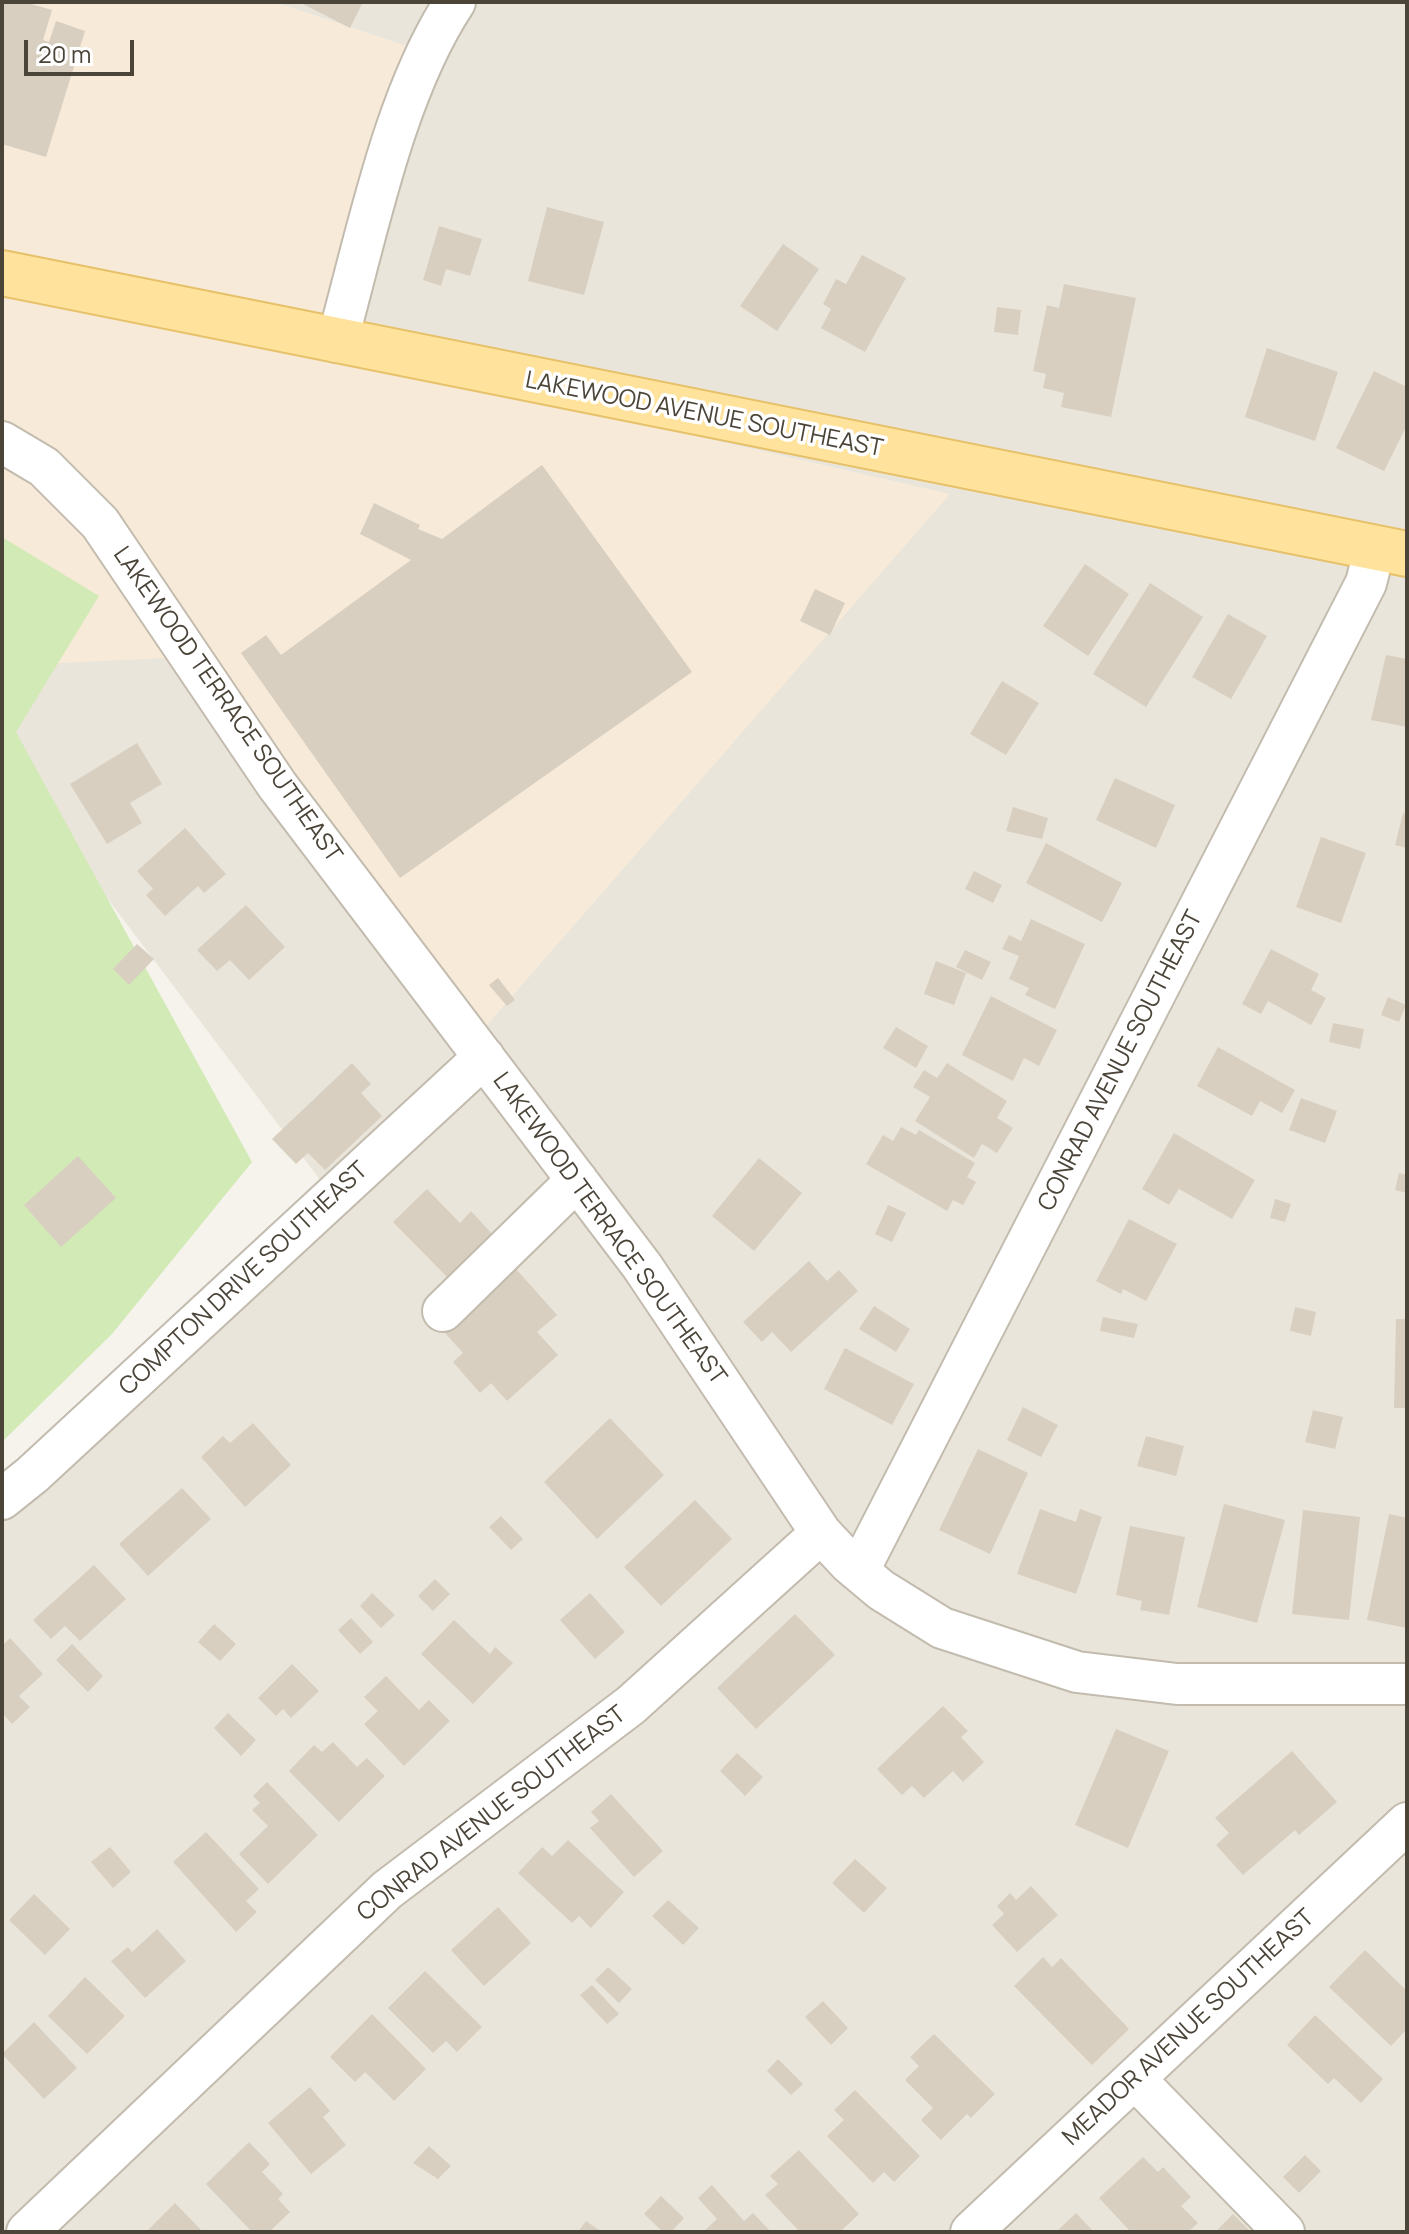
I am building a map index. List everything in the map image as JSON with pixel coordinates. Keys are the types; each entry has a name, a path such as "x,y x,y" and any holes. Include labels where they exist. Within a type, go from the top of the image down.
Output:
{"main road":[{"name":"LAKEWOOD AVENUE SOUTHEAST","path":"2,273 1391,551"}],"street":[{"path":"337,342 398,122 441,23 455,2"},
{"name":"LAKEWOOD TERRACE SOUTHEAST","path":"2,442 44,467 100,523 277,785 642,1266 821,1533 881,1590 942,1628 1077,1672 1177,1684 1407,1684"},
{"name":"CONRAD AVENUE SOUTHEAST","path":"859,1570 1366,583 1391,551"},
{"name":"COMPTON DRIVE SOUTHEAST","path":"2,1499 484,1057"},
{"path":"443,1311 577,1180"},
{"name":"CONRAD AVENUE SOUTHEAST","path":"27,2232 387,1890 631,1705 821,1533"},
{"name":"MEADOR AVENUE SOUTHEAST","path":"971,2232 1407,1823"},
{"path":"1135,2079 1284,2232"}],"shaded area":[{"path":"2,2 274,2 442,58 320,351 950,494 471,1043 183,657 2,666"},
{"path":"274,2 1407,2 1407,2232 2,2232 2,1494 336,1201 2,759 2,665 182,657 471,1043 949,494 320,350 442,58"}],"green space":[{"path":"2,537 99,596 16,732 252,1162 112,1334 2,1442"}],"building":[{"path":"2,2 24,2 52,10 43,40 49,42 56,21 85,31 46,157 2,144"},
{"path":"299,2 363,2 350,28"},
{"path":"547,207 604,222 584,295 528,281"},
{"path":"439,226 482,239 470,276 446,269 441,286 423,280"},
{"path":"783,244 819,269 777,331 740,306"},
{"path":"862,255 906,278 865,352 821,328 831,309 823,304 836,279 846,284"},
{"path":"1064,284 1136,298 1111,417 1061,407 1064,393 1043,388 1046,374 1033,371 1047,305 1059,308"},
{"path":"997,307 1021,310 1018,335 994,332"},
{"path":"1267,348 1338,372 1315,441 1245,417"},
{"path":"1374,371 1407,387 1407,425 1384,471 1336,448"},
{"path":"542,465 692,672 400,878 241,653 266,635 281,655 411,560 360,534 374,503 442,539"},
{"path":"1085,564 1129,594 1088,656 1043,626"},
{"path":"1150,583 1203,617 1146,707 1093,674"},
{"path":"815,589 845,603 830,635 800,621"},
{"path":"1228,614 1267,636 1231,699 1192,677"},
{"path":"1386,655 1407,659 1407,727 1371,720"},
{"path":"1002,681 1039,703 1006,755 970,734"},
{"path":"137,743 162,784 130,803 142,823 107,844 70,784"},
{"path":"1115,778 1175,805 1156,848 1096,820"},
{"path":"1013,807 1048,818 1042,839 1006,831"},
{"path":"1403,813 1407,814 1407,848 1395,845"},
{"path":"185,828 226,874 204,893 198,886 165,916 146,895 153,889 137,871"},
{"path":"1321,837 1366,853 1341,923 1296,907"},
{"path":"1046,843 1122,883 1102,922 1026,883"},
{"path":"974,871 1002,885 993,903 965,889"},
{"path":"246,905 285,947 249,980 230,960 217,971 197,950"},
{"path":"1031,919 1085,944 1055,1009 1025,995 1029,988 1009,979 1019,956 1002,949 1009,935 1021,941"},
{"path":"137,944 154,959 129,985 113,969"},
{"path":"1271,949 1319,974 1311,990 1326,998 1311,1025 1268,1001 1261,1014 1242,1004"},
{"path":"965,950 991,962 982,980 956,967"},
{"path":"936,961 966,973 954,1005 924,994"},
{"path":"498,978 515,1000 507,1006 489,985"},
{"path":"991,996 1057,1030 1039,1066 1024,1058 1013,1081 962,1055"},
{"path":"1388,997 1406,1005 1399,1022 1381,1015"},
{"path":"1333,1023 1364,1029 1360,1049 1329,1042"},
{"path":"896,1027 928,1046 916,1068 883,1048"},
{"path":"1218,1047 1295,1090 1282,1113 1260,1101 1252,1116 1197,1086"},
{"path":"352,1063 371,1084 361,1093 382,1116 325,1170 308,1153 296,1164 272,1139"},
{"path":"947,1063 1007,1101 997,1118 1013,1128 997,1153 982,1144 974,1158 915,1121 930,1097 913,1087 924,1070 937,1078"},
{"path":"1301,1098 1337,1111 1325,1143 1289,1130"},
{"path":"901,1127 916,1135 919,1130 975,1163 967,1177 976,1182 963,1205 953,1200 947,1211 866,1164 883,1135 893,1141"},
{"path":"1174,1133 1255,1180 1232,1219 1179,1189 1169,1205 1142,1189"},
{"path":"78,1156 116,1198 61,1247 24,1205"},
{"path":"759,1158 802,1193 754,1251 712,1216"},
{"path":"1399,1173 1407,1175 1407,1193 1395,1190"},
{"path":"427,1189 460,1223 471,1211 495,1237 451,1281 393,1222"},
{"path":"1275,1199 1291,1204 1285,1222 1270,1218"},
{"path":"888,1205 906,1213 892,1242 875,1234"},
{"path":"1129,1219 1177,1244 1146,1301 1123,1289 1121,1294 1096,1281"},
{"path":"809,1261 827,1281 839,1270 858,1291 791,1352 772,1332 762,1342 743,1322"},
{"path":"516,1269 557,1315 537,1332 558,1355 507,1401 491,1383 480,1393 453,1362 463,1353 445,1333"},
{"path":"874,1306 910,1329 896,1352 859,1329"},
{"path":"1295,1307 1316,1312 1311,1336 1290,1331"},
{"path":"1103,1317 1138,1324 1134,1338 1100,1331"},
{"path":"1396,1319 1407,1319 1407,1408 1394,1408"},
{"path":"845,1348 914,1384 892,1425 824,1389"},
{"path":"1023,1407 1058,1425 1041,1457 1007,1440"},
{"path":"1313,1410 1343,1417 1335,1449 1305,1442"},
{"path":"610,1418 664,1475 597,1539 544,1482"},
{"path":"253,1423 291,1465 245,1507 201,1457 223,1436 230,1443"},
{"path":"1146,1436 1184,1446 1176,1476 1137,1466"},
{"path":"978,1449 1028,1473 990,1554 939,1530"},
{"path":"182,1488 211,1519 148,1576 119,1544"},
{"path":"695,1500 732,1539 661,1606 624,1567"},
{"path":"1224,1504 1285,1520 1257,1623 1197,1607"},
{"path":"1040,1509 1076,1522 1080,1509 1102,1517 1076,1594 1017,1574"},
{"path":"1303,1510 1360,1517 1349,1620 1292,1614"},
{"path":"1389,1514 1407,1518 1407,1628 1367,1620"},
{"path":"501,1516 523,1539 511,1550 489,1527"},
{"path":"1130,1526 1185,1537 1169,1615 1140,1610 1142,1601 1116,1595"},
{"path":"94,1565 126,1599 80,1641 65,1626 51,1639 33,1620"},
{"path":"435,1579 450,1594 433,1611 418,1596"},
{"path":"372,1593 395,1615 381,1628 360,1606"},
{"path":"590,1593 625,1632 595,1659 560,1620"},
{"path":"795,1614 835,1655 756,1729 717,1688"},
{"path":"351,1618 373,1642 360,1654 338,1630"},
{"path":"454,1620 490,1654 495,1647 513,1663 473,1704 421,1654"},
{"path":"214,1624 236,1644 220,1661 198,1642"},
{"path":"10,1638 43,1674 19,1696 30,1707 12,1724 2,1713 2,1646"},
{"path":"72,1644 103,1676 88,1692 56,1660"},
{"path":"292,1664 319,1691 291,1718 283,1709 276,1716 258,1698"},
{"path":"386,1676 419,1710 429,1700 450,1721 404,1766 364,1724 378,1711 364,1697"},
{"path":"943,1706 968,1731 961,1737 984,1762 963,1782 953,1771 924,1798 912,1786 902,1795 877,1769"},
{"path":"228,1713 256,1740 241,1756 214,1728"},
{"path":"1116,1729 1169,1751 1128,1848 1075,1825"},
{"path":"333,1742 357,1767 367,1758 385,1776 339,1822 289,1771 314,1745 322,1752"},
{"path":"1292,1751 1337,1802 1299,1835 1295,1830 1243,1875 1216,1845 1229,1833 1215,1818"},
{"path":"737,1753 763,1777 745,1796 720,1771"},
{"path":"267,1782 318,1835 268,1884 239,1854 268,1826 252,1810 260,1803 253,1796"},
{"path":"611,1794 663,1851 634,1877 590,1828 599,1821 591,1812"},
{"path":"206,1832 259,1889 246,1901 257,1912 236,1932 173,1862"},
{"path":"568,1840 624,1892 591,1928 579,1916 572,1923 518,1873 542,1847 552,1856"},
{"path":"110,1847 131,1872 113,1888 91,1862"},
{"path":"855,1859 887,1888 864,1913 832,1883"},
{"path":"1031,1886 1058,1915 1017,1952 992,1925 1004,1914 997,1906 1010,1893 1016,1900"},
{"path":"34,1894 70,1929 45,1955 9,1920"},
{"path":"668,1900 699,1928 683,1945 652,1916"},
{"path":"498,1907 531,1943 484,1986 451,1950"},
{"path":"157,1929 186,1961 145,1998 111,1961 128,1947 132,1952"},
{"path":"1365,1950 1407,1991 1407,2029 1391,2046 1329,1987"},
{"path":"1043,1957 1052,1967 1061,1958 1129,2029 1092,2065 1014,1986"},
{"path":"608,1967 632,1989 619,2003 595,1980"},
{"path":"425,1971 482,2027 457,2052 446,2041 433,2053 388,2008"},
{"path":"85,1977 125,2016 87,2054 48,2016"},
{"path":"592,1985 619,2014 607,2024 580,1995"},
{"path":"823,2001 848,2028 831,2045 805,2017"},
{"path":"372,2014 426,2069 394,2101 365,2072 355,2082 330,2057"},
{"path":"1315,2015 1383,2079 1361,2103 1334,2078 1328,2084 1287,2045"},
{"path":"34,2022 77,2068 44,2099 2,2054"},
{"path":"934,2034 995,2094 971,2118 967,2114 941,2140 921,2120 933,2108 905,2080 919,2066 910,2057"},
{"path":"778,2059 803,2084 791,2095 767,2071"},
{"path":"310,2087 330,2111 323,2117 346,2145 311,2174 268,2123"},
{"path":"855,2090 920,2156 894,2182 884,2172 873,2183 827,2136 844,2120 834,2110"},
{"path":"249,2142 270,2164 262,2172 283,2194 278,2199 290,2212 269,2232 252,2232 206,2184"},
{"path":"429,2146 451,2166 438,2179 413,2163"},
{"path":"799,2150 859,2214 840,2232 800,2232 765,2195 778,2184 770,2176"},
{"path":"1305,2155 1321,2171 1299,2193 1283,2177"},
{"path":"1143,2157 1158,2172 1163,2167 1191,2197 1181,2206 1198,2223 1188,2232 1131,2232 1099,2198"},
{"path":"712,2185 744,2221 753,2213 771,2232 703,2232 717,2219 698,2198"},
{"path":"661,2196 684,2218 671,2232 663,2232 644,2214"},
{"path":"175,2203 203,2232 146,2232"},
{"path":"1076,2213 1094,2232 1056,2232"},
{"path":"1233,2214 1251,2232 1222,2232 1218,2229"},
{"path":"586,2221 602,2232 578,2232"}]}
